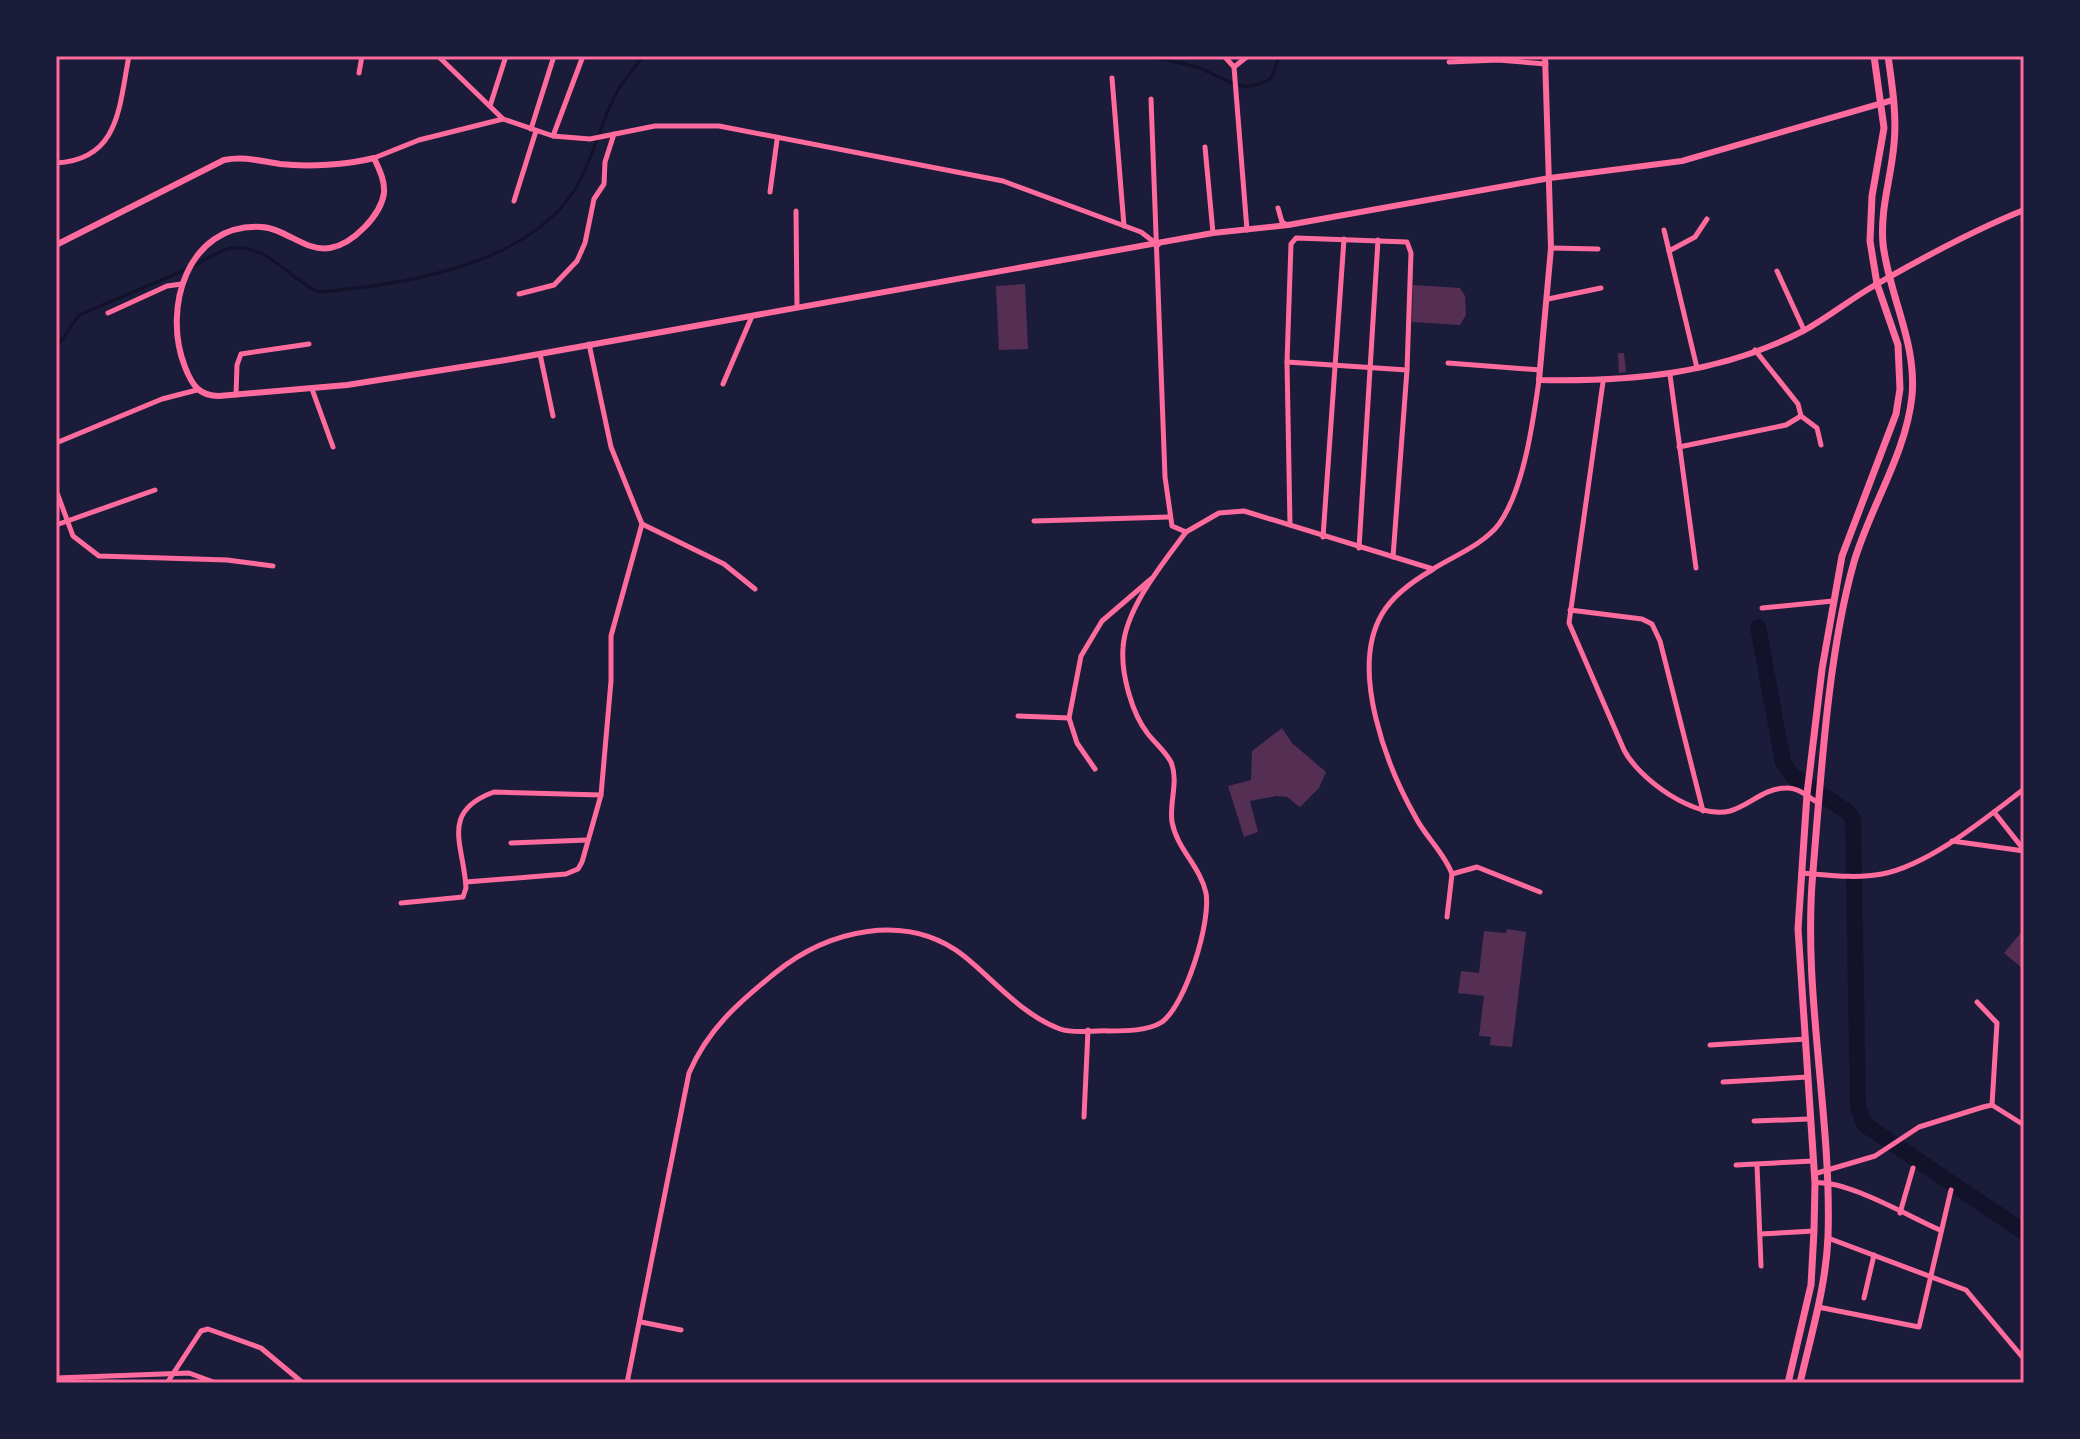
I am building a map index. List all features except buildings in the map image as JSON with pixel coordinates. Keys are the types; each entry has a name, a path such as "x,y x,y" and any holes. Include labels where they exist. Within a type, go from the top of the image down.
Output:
{"main road":[{"path":"1788,1383 1811,1285 1814,1231 1815,1179 1798,929 1807,796 1833,601 1846,544 1896,414 1900,389 1898,345 1877,284 1870,241 1871,213 1882,146 1882,103 1874,56"},
{"path":"1800,1383 1822,1288 1828,1238 1815,1017 1813,874 1819,801 1845,600 1854,563 1908,418 1913,381 1909,343 1889,278 1882,214 1894,149 1888,56"},
{"path":"1545,60 1551,248 1539,380 1603,382 1670,375 1755,350 1804,330 1877,284 2024,210"},
{"path":"56,245 224,160 254,157 280,164 309,164 374,158 382,175 384,195 368,222 342,243 318,247 270,229 248,228 208,241 188,270 182,284 178,316 180,348 197,390 208,396 236,395 312,389 540,354 1158,246 1213,233 1288,225 1550,178 1682,161 1893,100"},
{"path":"1896,414 1908,418"},
{"path":"1887,437 1900,441"},
{"path":"1865,495 1878,500"},
{"path":"1804,1018 1815,1017"},
{"path":"1811,1285 1822,1288"}],"street":[{"path":"56,163 86,156 108,140 129,56"},
{"path":"359,73 362,56"},
{"path":"438,56 503,119 553,136 590,139 655,126 703,124 1003,181 1148,236 1158,246"},
{"path":"490,106 506,56"},
{"path":"514,201 554,56"},
{"path":"553,136 583,56"},
{"path":"1224,56 1234,67"},
{"path":"1247,230 1233,78 1234,67 1248,56"},
{"path":"1449,62 1545,60"},
{"path":"1112,78 1124,226"},
{"path":"1151,99 1169,517 1172,526 1186,532"},
{"path":"374,158 419,140 503,119"},
{"path":"519,294 554,285 577,261 585,243 594,199 604,184 611,134"},
{"path":"770,192 777,140"},
{"path":"1205,147 1213,233"},
{"path":"1278,208 1282,222 1288,225"},
{"path":"796,211 797,307"},
{"path":"1669,251 1695,237 1707,219"},
{"path":"1664,230 1697,369"},
{"path":"1290,525 1287,362 1291,244 1296,238 1399,241 1410,246 1407,370 1393,557"},
{"path":"1323,538 1344,239"},
{"path":"1359,548 1378,240"},
{"path":"1551,248 1598,249"},
{"path":"1777,271 1804,330"},
{"path":"108,313 167,286 182,284"},
{"path":"1548,299 1601,288"},
{"path":"723,384 752,316"},
{"path":"236,395 237,365 241,354 309,344"},
{"path":"466,882 566,874 578,869 601,795 611,681 611,636 642,524 611,447 589,344"},
{"path":"1755,350 1798,404 1801,416 1817,428 1821,445"},
{"path":"540,354 553,416"},
{"path":"1287,362 1407,370"},
{"path":"1448,363 1540,370"},
{"path":"1670,375 1696,568"},
{"path":"1447,917 1452,874 1423,831 1389,763 1370,680 1372,647 1383,613 1408,586 1479,542 1500,522 1529,437 1539,380"},
{"path":"1603,382 1570,610 1574,637 1633,768 1646,780 1703,811 1731,810 1765,792 1781,788 1797,789 1819,801"},
{"path":"312,389 333,447"},
{"path":"56,443 162,399 197,390"},
{"path":"1679,447 1792,424 1801,416"},
{"path":"56,490 65,521 82,547 99,556 227,560 273,566"},
{"path":"56,525 155,490"},
{"path":"627,1383 694,1062 711,1031 792,959 832,939 871,930 902,931 928,937 946,943 1035,1016 1063,1030 1137,1029 1165,1019 1179,1002 1189,977 1205,906 1201,880 1183,851 1173,825 1171,764 1140,721 1123,660 1126,632 1153,578 1186,532 1207,518 1231,511 1259,514 1323,538 1433,569"},
{"path":"1034,521 1169,517"},
{"path":"642,524 724,564 755,589"},
{"path":"1095,769 1077,743 1069,718 1081,656 1094,631 1114,608 1153,578"},
{"path":"1762,608 1833,601"},
{"path":"1570,610 1652,624 1660,641 1703,811"},
{"path":"1018,716 1069,718"},
{"path":"1800,873 1860,877 1895,870 1951,841 2024,789"},
{"path":"401,903 463,897 466,882 457,830 460,817 470,803 494,792 601,795"},
{"path":"1994,812 2024,851"},
{"path":"511,843 587,840"},
{"path":"1951,841 2024,851"},
{"path":"1452,874 1477,867 1540,892"},
{"path":"1977,1002 1997,1023 1992,1105"},
{"path":"1084,1117 1088,1030"},
{"path":"1710,1045 1806,1039"},
{"path":"1723,1082 1808,1077"},
{"path":"1940,1230 1815,1179 1825,1169 1890,1149 1919,1127 1992,1105 2024,1125"},
{"path":"1754,1121 1809,1119"},
{"path":"1736,1165 1813,1161"},
{"path":"1757,1165 1761,1266"},
{"path":"1900,1213 1913,1168"},
{"path":"1818,1307 1916,1328 1920,1325 1951,1190"},
{"path":"1760,1234 1814,1231"},
{"path":"1828,1238 1973,1295 2024,1359"},
{"path":"1864,1298 1874,1255"},
{"path":"641,1322 681,1330"},
{"path":"167,1383 201,1331 213,1329 261,1348 303,1383"},
{"path":"56,1378 194,1374 216,1383"}],"waterway":[{"path":"193,266 227,249 245,248 268,257 319,292 423,277 493,254 525,237 552,217 574,191 618,90 644,56"},
{"path":"1142,56 1187,64 1240,86 1260,84 1271,78 1280,56"},
{"path":"56,348 79,315 185,270"},
{"path":"1758,627 1783,762 1793,776 1848,812 1853,819 1858,1107 1864,1124 2024,1232"}]}
